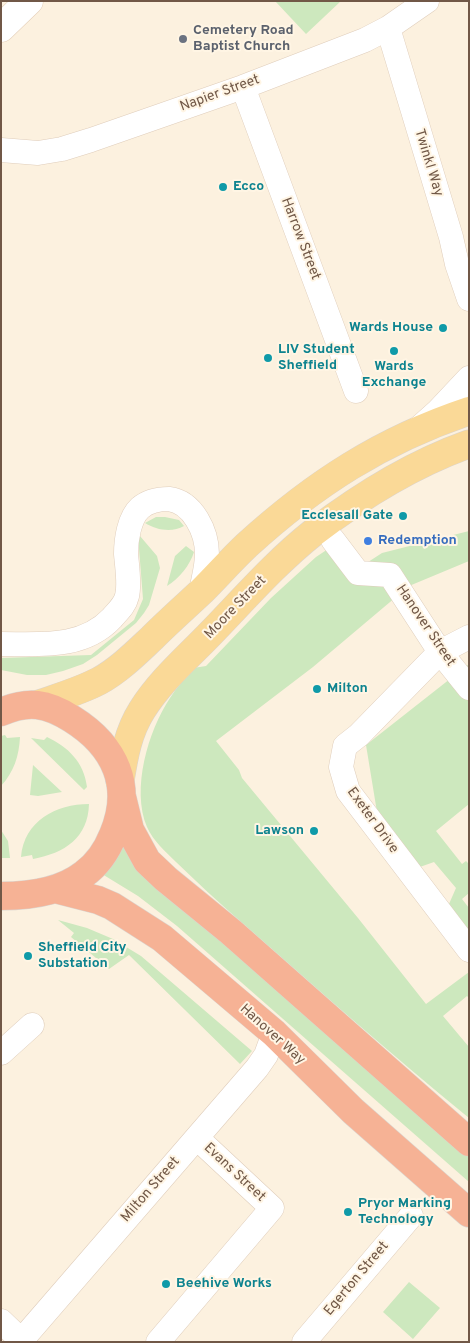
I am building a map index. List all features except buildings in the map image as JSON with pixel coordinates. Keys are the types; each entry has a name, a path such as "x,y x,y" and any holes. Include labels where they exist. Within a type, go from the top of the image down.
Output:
{"highway":[{"name":"Moore Street","path":"1,896 16,896 55,889 70,884 85,874 99,860 117,826 121,789 114,760 98,737 87,728 63,713 15,706"},
{"path":"121,789 130,830 147,861 231,932 469,1142"},
{"name":"Hanover Way","path":"55,889 98,900 112,906 162,938 270,1044 353,1111 469,1213"}],"main road":[{"name":"Moore Street","path":"15,706 74,692 100,680 130,658 201,592 245,547 310,492 367,455 416,430 469,411"},
{"name":"Moore Street","path":"121,789 124,750 134,725 148,701 174,671 277,566 314,533 383,485 402,474 469,444"}],"street":[{"path":"1,28 28,1"},
{"name":"Napier Street","path":"1,150 38,153 62,149 243,87 337,51 388,28 427,1"},
{"name":"Twinkl Way","path":"388,28 469,299"},
{"name":"Harrow Street","path":"243,87 356,392"},
{"path":"416,430 438,411 469,378"},
{"path":"1,644 64,644 90,636 110,621 122,608 127,595 126,544 130,526 140,508 159,498 175,500 186,507 196,517 201,526 207,553 201,592"},
{"name":"Hanover Street","path":"333,540 358,573 390,575 440,652 469,688"},
{"name":"Exeter Drive","path":"469,637 440,652 359,735 345,746 341,767 348,792 469,950"},
{"path":"1,1053 32,1024"},
{"name":"Milton Street","path":"22,1341 258,1068 270,1044"},
{"name":"Evans Street","path":"158,1342 272,1208 197,1138"},
{"name":"Egerton Street","path":"304,1342 411,1216"},
{"path":"1,1322 22,1341"}],"green space":[{"path":"275,1 341,1 306,34"},
{"path":"156,517 179,520 184,526 164,530 145,523"},
{"path":"469,531 469,561 409,586 313,667 216,741 239,770 242,778 358,918 426,1004 469,972 469,998 467,996 443,1016 469,1047 469,1118 224,907 156,842 147,827 142,812 141,778 144,761 155,727 175,690 193,668 206,666 271,598 316,557 346,537 365,564 382,553"},
{"path":"138,536 157,556 160,568 149,605 136,623 97,655 83,664 63,671 46,675 27,675 1,670 1,658 91,655 134,620 143,599"},
{"path":"186,546 194,552 192,557 180,576 167,586 175,556"},
{"path":"469,664 469,804 436,831 462,864 466,861 469,864 469,893 462,899 469,908 469,932 449,904 456,888 434,862 417,868 377,812 366,745"},
{"path":"5,735 7,738 20,737 15,763 1,786 1,736"},
{"path":"47,737 62,746 79,763 87,787 84,790 31,738 44,740"},
{"path":"33,765 62,792 38,796 30,795"},
{"path":"89,804 88,816 84,826 73,842 55,853 45,856 33,859 32,855 21,857 23,844 35,824 54,811 65,807"},
{"path":"1,830 8,841 10,858 1,858"},
{"path":"124,846 469,1152 469,1182 177,926 138,896 102,874"},
{"path":"58,920 87,928 113,939 141,956 252,1051 240,1064 129,955 109,969 71,937 74,933"},
{"path":"409,1282 440,1308 413,1339 383,1312"}],"place":[{"name":"Cemetery Road Baptist Church","path":"183,39"},
{"name":"Ecco","path":"223,187"},
{"name":"Wards House","path":"443,328"},
{"name":"Wards Exchange","path":"394,351"},
{"name":"LIV Student Sheffield","path":"268,358"},
{"name":"Ecclesall Gate","path":"403,516"},
{"name":"Redemption","path":"368,541"},
{"name":"Milton","path":"317,689"},
{"name":"Lawson","path":"314,831"},
{"name":"Sheffield City Substation","path":"28,956"},
{"name":"Pryor Marking Technology","path":"348,1212"},
{"name":"Beehive Works","path":"166,1284"}]}
